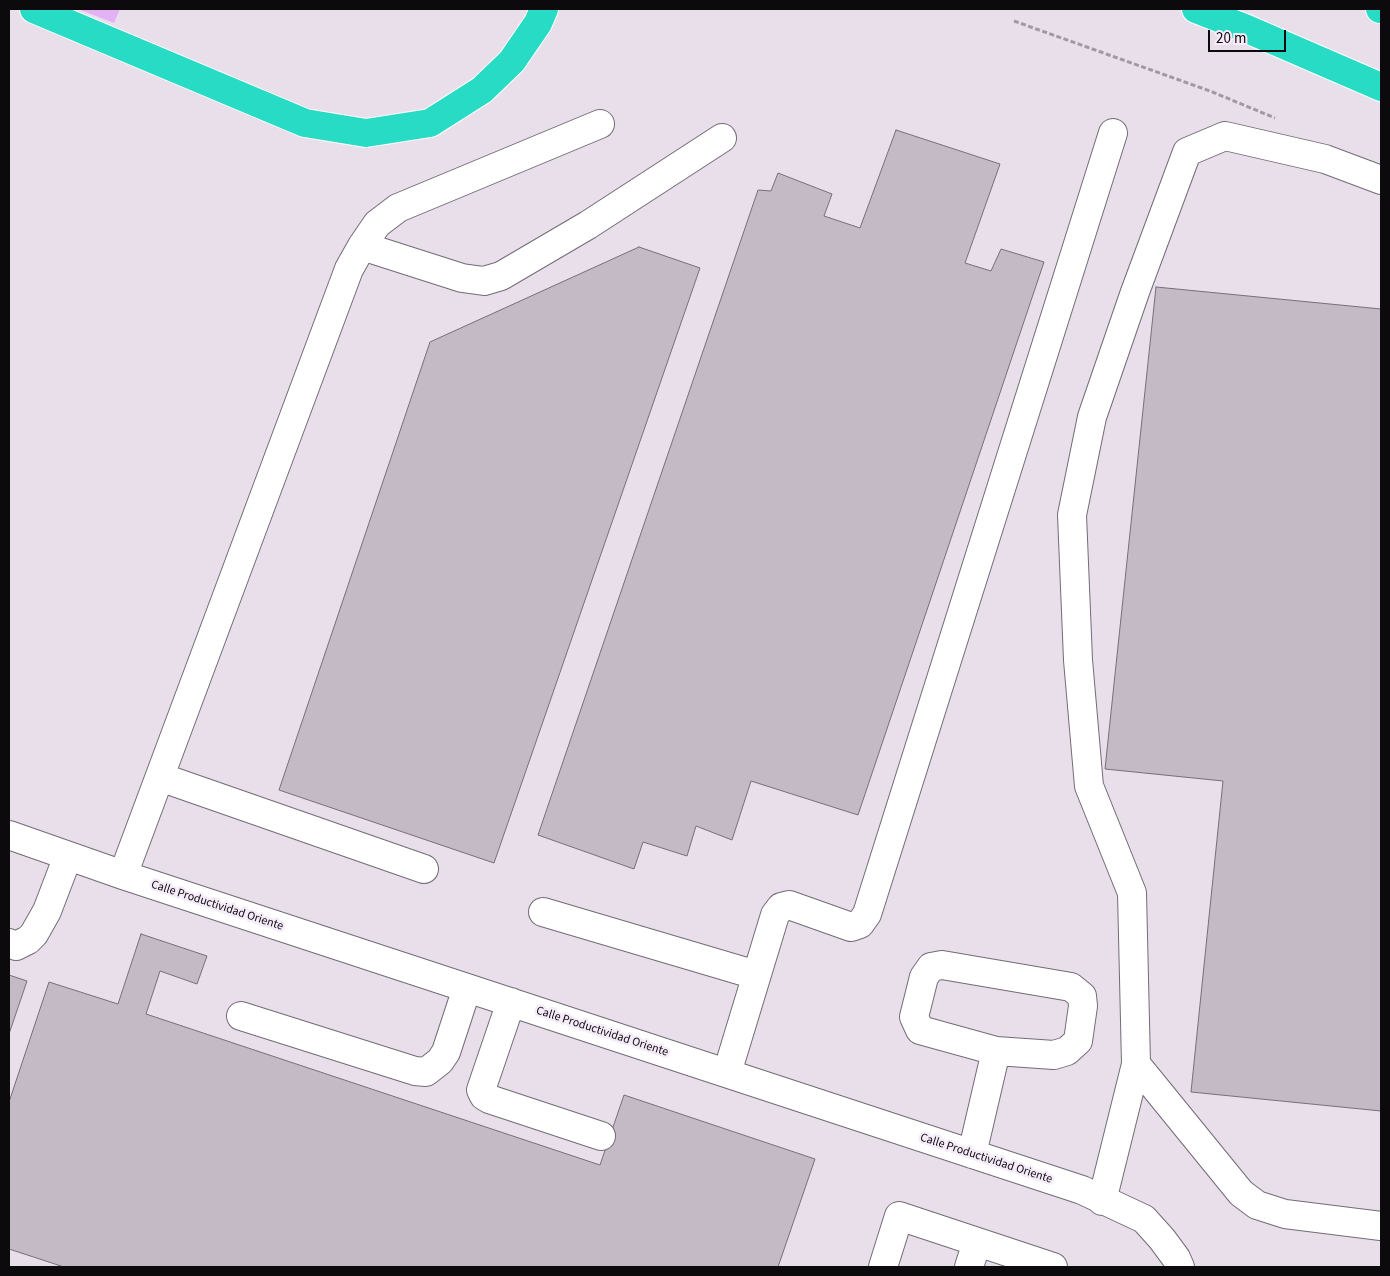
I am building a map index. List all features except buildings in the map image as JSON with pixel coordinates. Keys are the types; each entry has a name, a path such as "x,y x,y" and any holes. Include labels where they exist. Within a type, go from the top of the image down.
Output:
{"highway":[{"path":"34,9 305,123 366,133 430,123 482,90 512,61 538,23 544,9"},
{"path":"1196,9 1381,87"}],"street":[{"path":"123,875 350,269 362,246 377,224 398,208 600,124"},
{"path":"727,1073 775,915 781,907 789,905 851,927 860,924 867,914 1113,133"},
{"path":"1102,1200 1136,1064 1132,893 1089,786 1078,660 1072,515 1092,417 1135,292 1187,152 1225,136 1325,159 1381,180"},
{"path":"362,246 462,278 484,281 501,276 588,225 722,138"},
{"path":"160,777 424,869"},
{"name":"Calle Productividad Oriente","path":"9,835 123,875 1082,1190 1144,1220 1162,1239 1178,1263"},
{"path":"9,943 16,946 28,940 34,934 47,910 68,856"},
{"path":"543,912 756,975"},
{"path":"942,965 1071,987 1082,996 1083,1006 1078,1041 1067,1051 1054,1055 996,1051 920,1030 914,1017 924,977 932,967 942,965"},
{"path":"241,1016 426,1072 440,1061 446,1052 467,988"},
{"path":"511,1002 481,1090 484,1096 489,1100 601,1136"},
{"path":"972,1154 996,1051"},
{"path":"1136,1064 1241,1192 1257,1205 1285,1214 1381,1226"},
{"path":"883,1267 899,1216 1053,1267"},
{"path":"969,1267 977,1242"}],"path":[{"path":"1014,21 1210,91 1282,121"}],"shaded area":[{"path":"78,9 120,9 114,23"}]}
